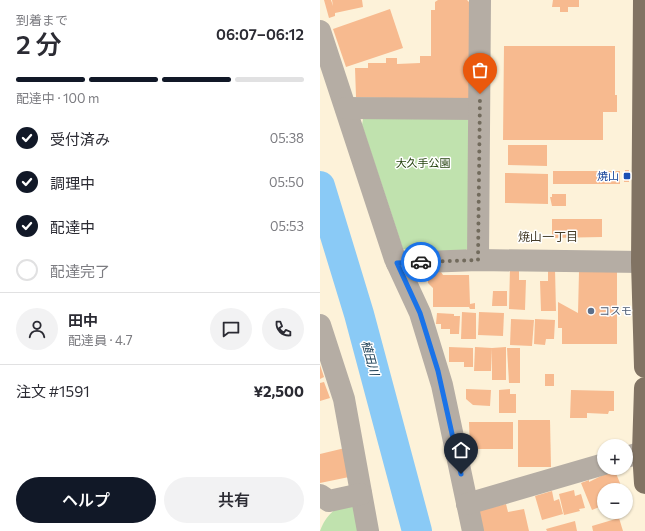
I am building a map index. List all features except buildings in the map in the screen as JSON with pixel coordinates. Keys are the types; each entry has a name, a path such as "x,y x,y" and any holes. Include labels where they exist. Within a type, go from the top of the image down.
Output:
{"main road":[{"path":"644,0 642,262 645,367"},
{"path":"645,388 635,455 645,483"}],"street":[{"path":"478,260 480,0"},
{"path":"320,31 397,263 420,313 442,385 473,531"},
{"path":"346,108 479,109"},
{"path":"397,263 478,260 642,262"},
{"path":"320,325 344,399 368,531"},
{"path":"467,504 597,466"},
{"path":"323,504 361,494"}],"green space":[{"name":"大久手公園","path":"364,113 468,117 470,246 464,252 403,249 362,125"},
{"path":"350,503 357,511 361,531 320,531 325,521 335,509"}],"waterway":[{"name":"植田川","path":"320,186 359,314 417,531"}],"way so far":[{"path":"421,262 478,260 480,94"}],"place":[{"name":"焼山","path":"627,176"},
{"name":"コスモ","path":"591,311"}],"district":[{"name":"焼山一丁目","path":"548,237"}],"route":[{"path":"421,262 397,263 420,313 438,371 461,474"}]}
